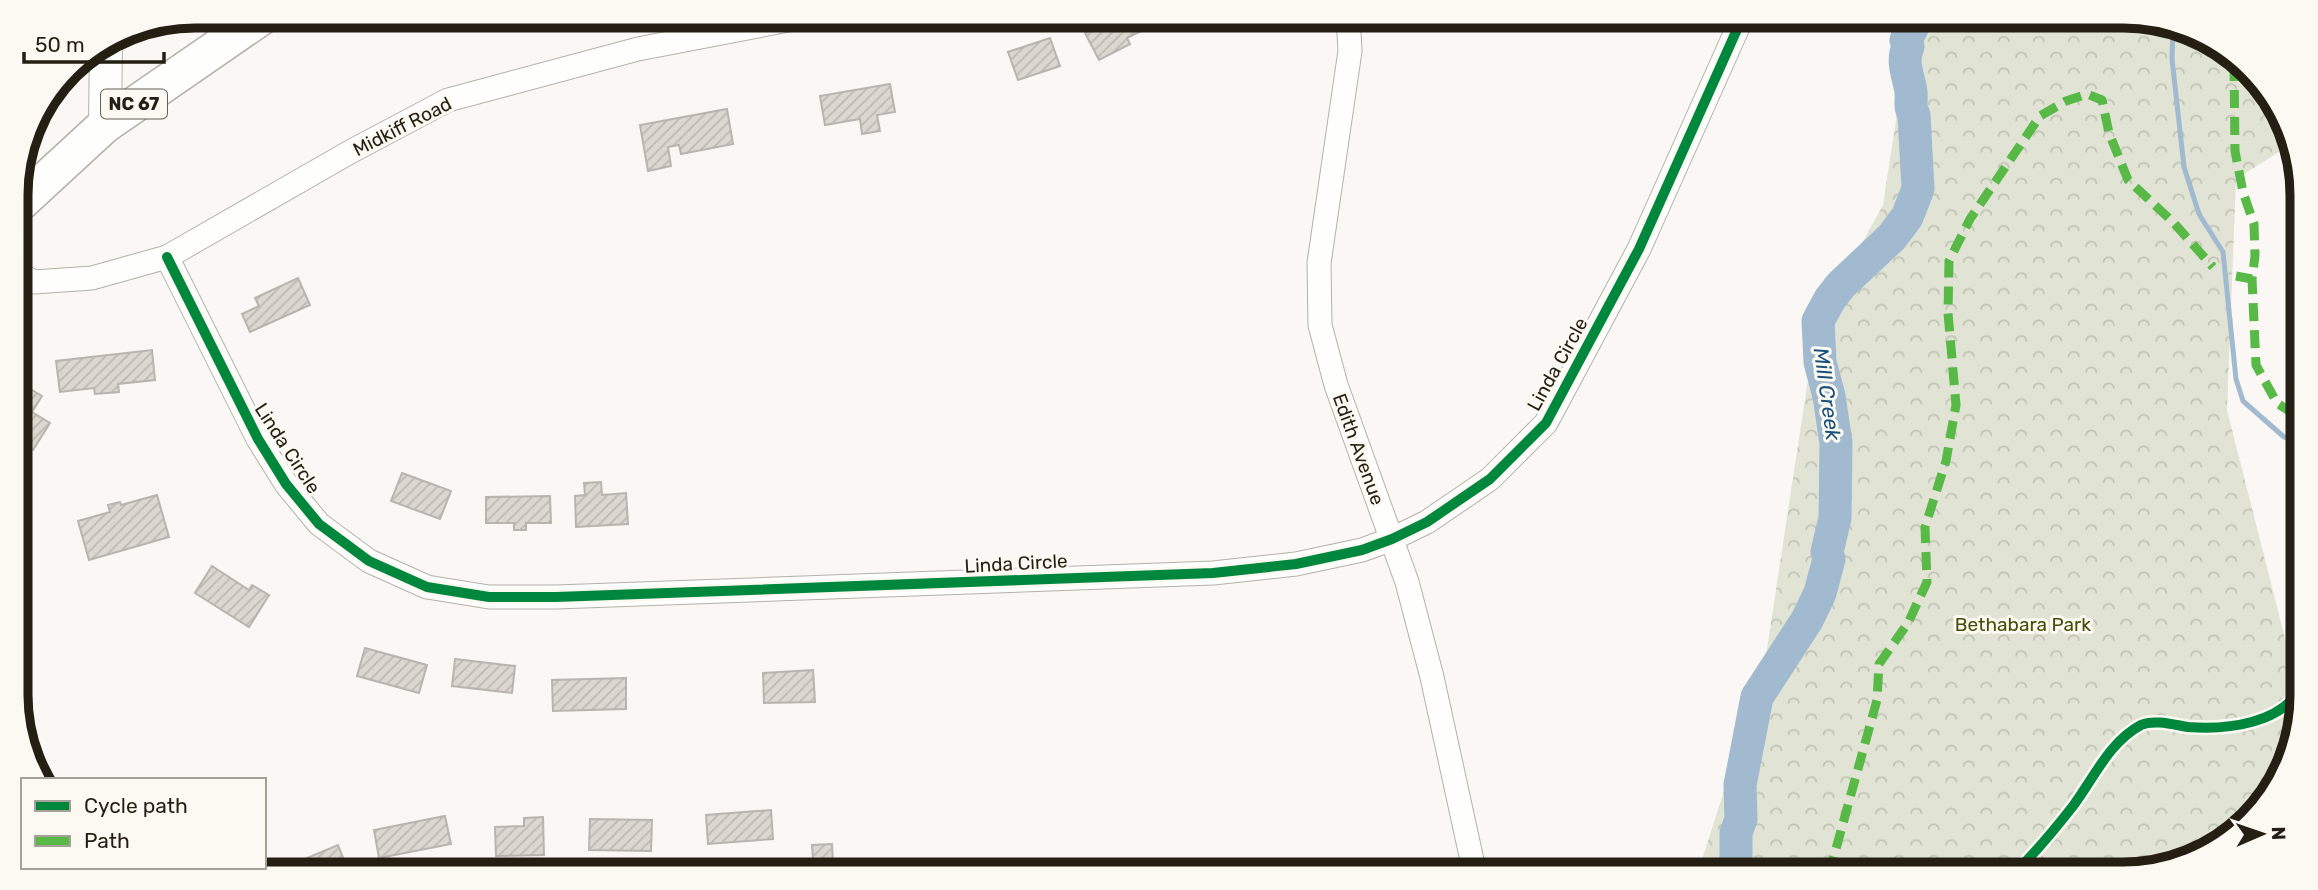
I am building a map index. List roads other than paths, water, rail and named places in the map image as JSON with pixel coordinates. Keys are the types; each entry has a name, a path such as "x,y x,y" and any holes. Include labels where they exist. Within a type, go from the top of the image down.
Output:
{"main road":[{"name":"NC 67","path":"28,196 105,125 246,28"}],"street":[{"name":"Midkiff Road","path":"28,279 34,282 92,278 167,257 448,100 638,49 747,28"},
{"name":"Edith Avenue","path":"1348,28 1349,51 1319,263 1320,325 1336,386 1407,582 1432,677 1472,862"},
{"name":"Linda Circle","path":"167,257 250,424 286,484 319,524 369,561 427,587 489,597 556,597 1213,573 1296,564 1362,550 1427,522 1490,479 1546,423 1639,249 1737,28"},
{"path":"105,125 106,54"}],"waterway":[{"name":"Mill Creek","path":"1736,862 1736,833 1741,819 1740,785 1757,697 1807,620 1820,593 1829,559 1827,552 1835,518 1836,443 1829,396 1820,362 1818,321 1841,285 1892,237 1907,217 1918,189 1914,115 1905,58 1908,47 1906,40 1912,28"},
{"path":"2173,36 2172,59 2184,167 2199,214 2223,252 2236,379 2243,401 2290,439"}],"park label":[{"name":"Bethabara Park","path":"2023,624"}]}
